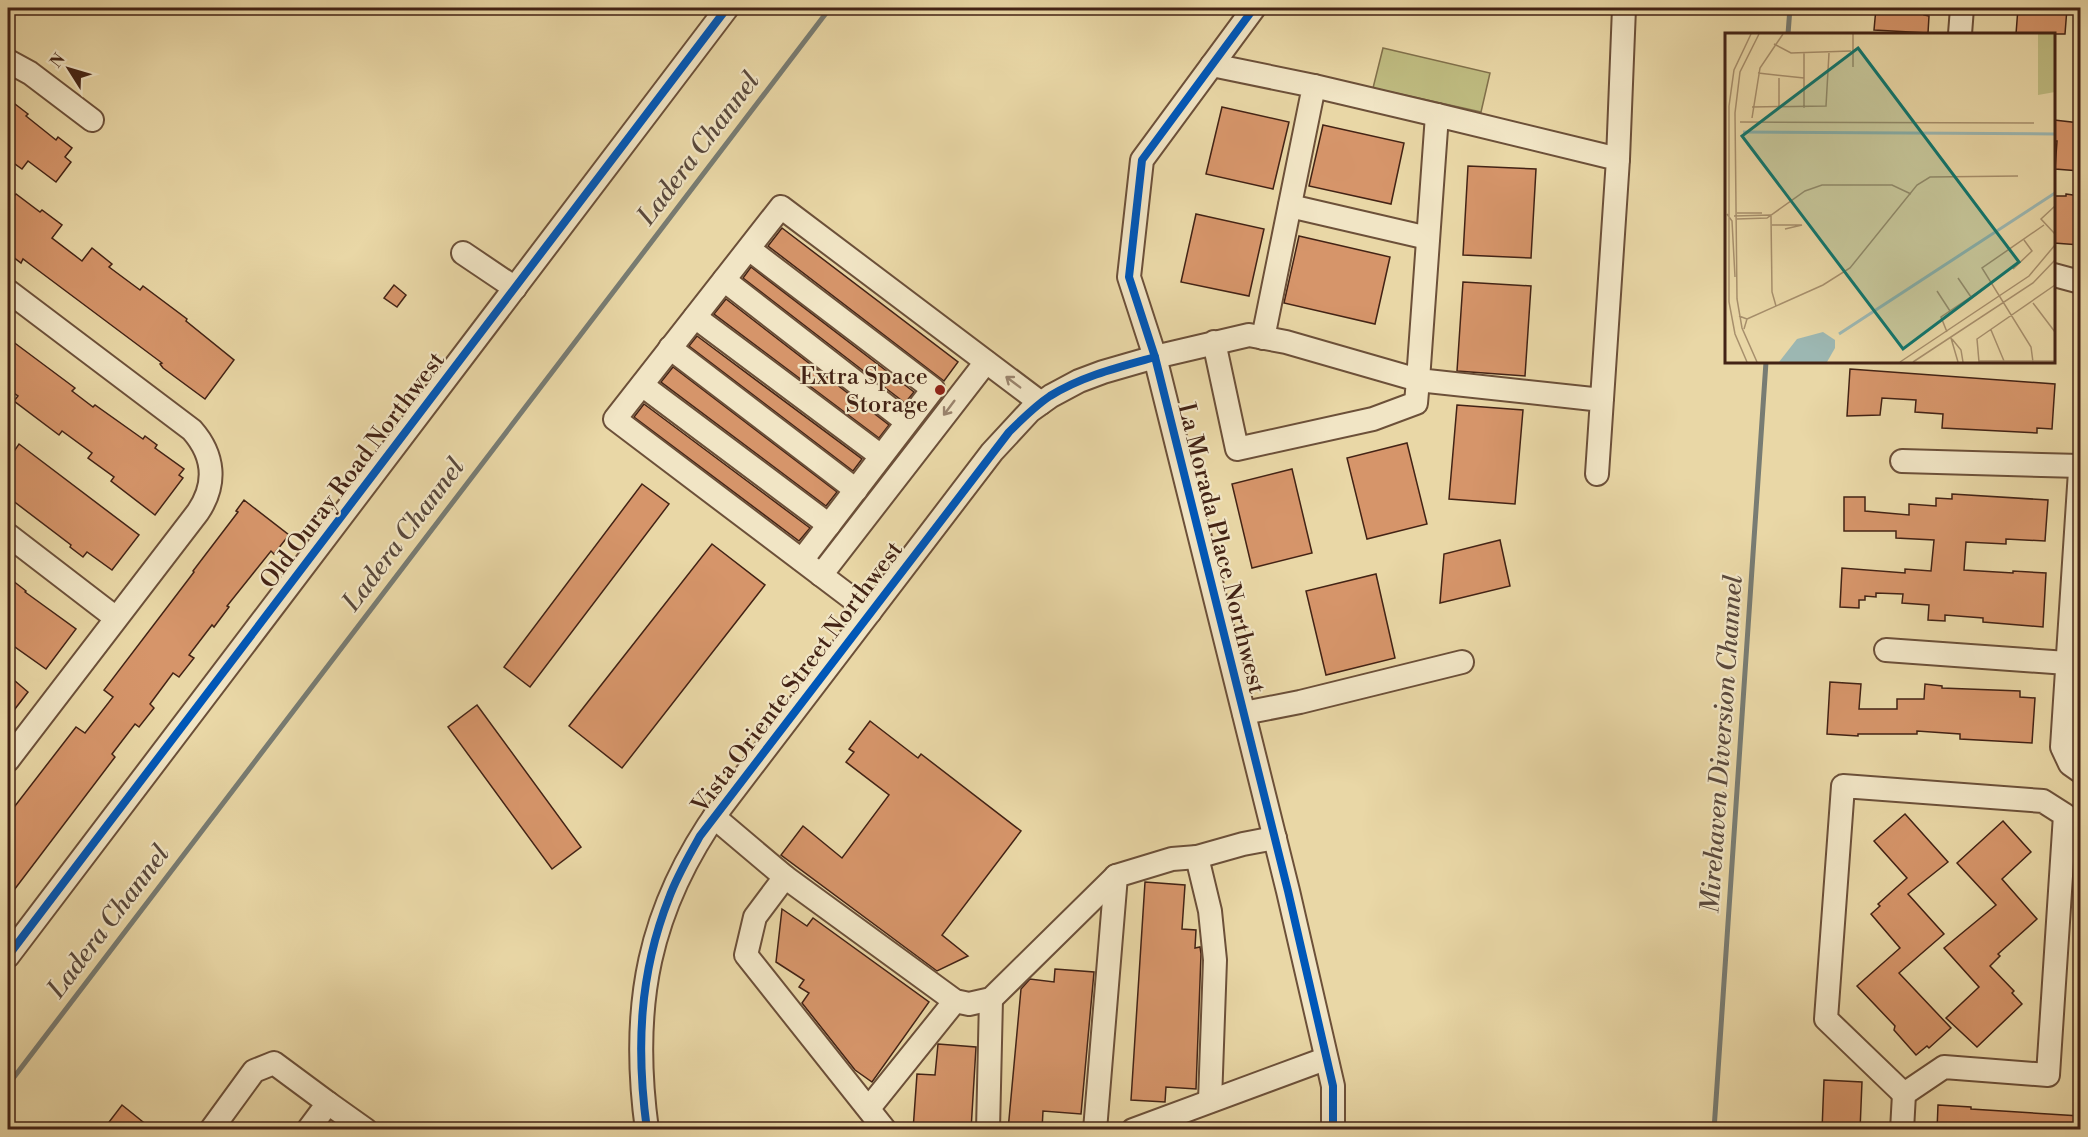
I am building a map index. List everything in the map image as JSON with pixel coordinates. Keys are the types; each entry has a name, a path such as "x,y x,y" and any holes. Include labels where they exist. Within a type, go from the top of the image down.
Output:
{"street":[{"name":"Old Ouray Road Northwest","path":"8,956 727,8"},
{"name":"La Morada Place Northwest","path":"1254,8 1142,160 1130,277 1155,357 1275,838 1333,1086 1333,1130"},
{"path":"1597,474 1618,159 1624,8"},
{"path":"1960,33 1962,8"},
{"path":"8,61 30,73 92,120"},
{"path":"1212,65 1314,86 1618,159"},
{"path":"1263,338 1314,86"},
{"path":"1214,342 1237,449 1373,419 1416,403 1437,115"},
{"path":"1290,206 1428,238"},
{"path":"870,612 615,418 781,207 1041,403"},
{"path":"748,249 933,389 802,560"},
{"path":"463,253 515,288"},
{"path":"2055,275 2080,282"},
{"path":"724,280 907,422"},
{"path":"8,291 192,430 201,440 210,462 210,485 204,504 8,760"},
{"path":"695,316 881,456"},
{"name":"Vista Oriente Street Northwest","path":"647,1130 641,1091 639,1047 647,972 668,898 680,871 714,817 992,452 1016,425 1041,403 1079,381 1103,372 1214,342 1249,335 1286,342 1418,380 1602,400"},
{"path":"670,348 856,490"},
{"path":"821,575 986,362"},
{"path":"642,385 829,525"},
{"path":"1902,461 2080,466"},
{"path":"2080,471 2062,747 2070,764 2080,771"},
{"path":"8,535 116,618"},
{"path":"1886,650 2067,663"},
{"path":"1244,714 1462,662"},
{"path":"1902,1130 1904,1094 1826,1019 1843,786 2043,801 2065,815 2048,1075 1944,1067 1904,1094"},
{"path":"714,817 785,877 955,1001 969,1004 991,999 1116,876 1172,859 1197,857 1275,838"},
{"path":"1197,857 1210,911 1215,960 1210,1101"},
{"path":"1095,1130 1116,876"},
{"path":"785,877 755,917 746,956 885,1130"},
{"path":"988,1130 991,999"},
{"path":"869,1108 955,1001"},
{"path":"1132,1130 1325,1059"},
{"path":"211,1130 254,1071 274,1063 366,1130"},
{"path":"308,1130 328,1103"}],"shaded area":[{"path":"1383,48 1490,73 1481,112 1373,88"}],"building":[{"path":"1876,8 1925,8 1924,15 1929,16 1928,33 1874,30"},
{"path":"2018,8 2067,8 2065,34 2016,33"},
{"path":"15,104 56,140 58,137 72,148 65,157 71,162 56,182 28,161 22,169 8,159 8,114"},
{"path":"1222,107 1289,122 1273,189 1206,174"},
{"path":"2055,120 2080,123 2080,171 2055,169 2057,141 2055,141"},
{"path":"1323,125 1404,143 1391,204 1309,186"},
{"path":"1468,166 1536,169 1531,258 1463,255"},
{"path":"8,191 14,196 16,194 40,212 42,210 62,225 52,238 82,261 92,248 112,264 109,267 140,290 143,286 187,319 186,321 234,360 205,399 163,368 160,364 162,363 23,259 21,263 8,253"},
{"path":"2066,194 2080,196 2080,245 2055,243 2055,196 2066,196"},
{"path":"1196,214 1264,229 1249,296 1181,282"},
{"path":"782,228 958,362 944,381 768,246"},
{"path":"1299,236 1390,257 1375,324 1284,303"},
{"path":"751,267 914,392 905,403 743,278"},
{"path":"1463,282 1531,286 1525,376 1457,371"},
{"path":"394,285 406,295 397,307 384,298"},
{"path":"726,299 889,425 879,438 714,314"},
{"path":"697,336 862,459 853,471 689,346"},
{"path":"8,338 75,388 72,391 93,407 95,405 143,439 145,436 157,445 155,448 184,469 179,475 183,478 155,515 111,481 114,477 88,458 92,453 62,431 59,435 14,401 18,396 8,389"},
{"path":"673,367 837,492 826,506 661,382"},
{"path":"1850,369 2055,384 2052,429 2037,428 2037,433 1942,428 1943,414 1915,412 1916,400 1882,398 1880,415 1847,416"},
{"path":"644,404 810,528 799,541 634,417"},
{"path":"1457,405 1523,410 1515,504 1449,499"},
{"path":"1407,443 1427,524 1367,539 1347,458"},
{"path":"19,444 139,535 112,570 87,552 83,557 70,547 71,545 8,497 8,460"},
{"path":"1292,469 1312,553 1252,568 1232,484"},
{"path":"642,484 669,504 530,687 504,667"},
{"path":"1952,494 2048,500 2045,541 2006,539 2006,544 1966,542 1964,570 2046,573 2043,627 1983,622 1983,618 1945,615 1945,621 1928,620 1929,605 1902,603 1903,594 1876,593 1876,597 1865,596 1865,600 1859,600 1859,608 1840,607 1842,568 1905,573 1905,569 1931,571 1934,540 1896,538 1896,531 1844,531 1844,497 1865,497 1865,511 1909,515 1909,504 1936,506 1936,498 1952,499"},
{"path":"244,500 289,535 274,554 271,551 227,606 229,607 214,627 212,625 189,655 194,658 179,677 173,673 150,704 154,708 139,727 135,724 112,754 115,757 8,898 8,815 76,727 85,733 113,697 104,690 194,572 238,512 236,511"},
{"path":"1500,540 1510,586 1440,603 1444,554"},
{"path":"712,544 765,585 622,768 569,726"},
{"path":"1376,574 1395,658 1326,675 1306,591"},
{"path":"8,577 76,629 46,669 8,642"},
{"path":"8,675 28,692 8,718"},
{"path":"1830,682 1861,684 1859,709 1897,709 1897,699 1924,699 1925,684 1942,686 1942,688 2020,691 2020,697 2035,698 2032,743 1960,739 1960,734 1917,731 1917,734 1858,734 1858,736 1827,734"},
{"path":"477,705 581,847 552,869 448,727"},
{"path":"870,721 918,758 921,754 1021,831 942,935 968,956 937,971 781,855 803,826 842,858 889,795 846,762 854,752 849,749"},
{"path":"1905,814 1948,862 1908,894 1944,934 1899,973 1951,1028 1929,1048 1927,1046 1916,1055 1894,1030 1895,1026 1857,986 1900,948 1871,914 1880,906 1878,904 1907,878 1874,841"},
{"path":"2003,821 2031,852 2002,879 2037,919 1998,954 2000,956 1990,966 2014,991 2012,993 2022,1004 1977,1047 1946,1018 1979,987 1944,948 1996,905 1957,863"},
{"path":"1145,882 1185,885 1182,929 1196,930 1195,948 1200,947 1201,954 1196,1089 1166,1087 1165,1102 1131,1100"},
{"path":"782,909 807,926 813,918 929,1002 872,1082 855,1070 802,1003 809,993 799,987 804,980 776,962"},
{"path":"1055,969 1094,972 1081,1114 1043,1111 1042,1130 1008,1130 1021,989 1030,979 1054,982"},
{"path":"938,1044 976,1047 971,1130 913,1130 917,1074 935,1075"},
{"path":"1824,1080 1862,1082 1860,1130 1822,1130"},
{"path":"122,1105 153,1130 103,1130"},
{"path":"1938,1105 2080,1116 2080,1130 1937,1130"}],"waterway":[{"name":"Ladera Channel","path":"8,1085 830,8"},
{"name":"Mirehaven Diversion Channel","path":"1788,33 1790,8"},
{"name":"Mirehaven Diversion Channel","path":"1714,1130 1766,363"}],"cycle path":[{"path":"8,956 727,8"},
{"path":"1254,8 1142,160 1129,277 1155,357 1288,891 1333,1086 1333,1130"},
{"path":"647,1130 641,1041 651,955 669,898 700,836 1009,432 1039,404 1062,389 1101,373 1155,357"}],"place":[{"name":"Extra Space Storage","path":"940,390"}]}
